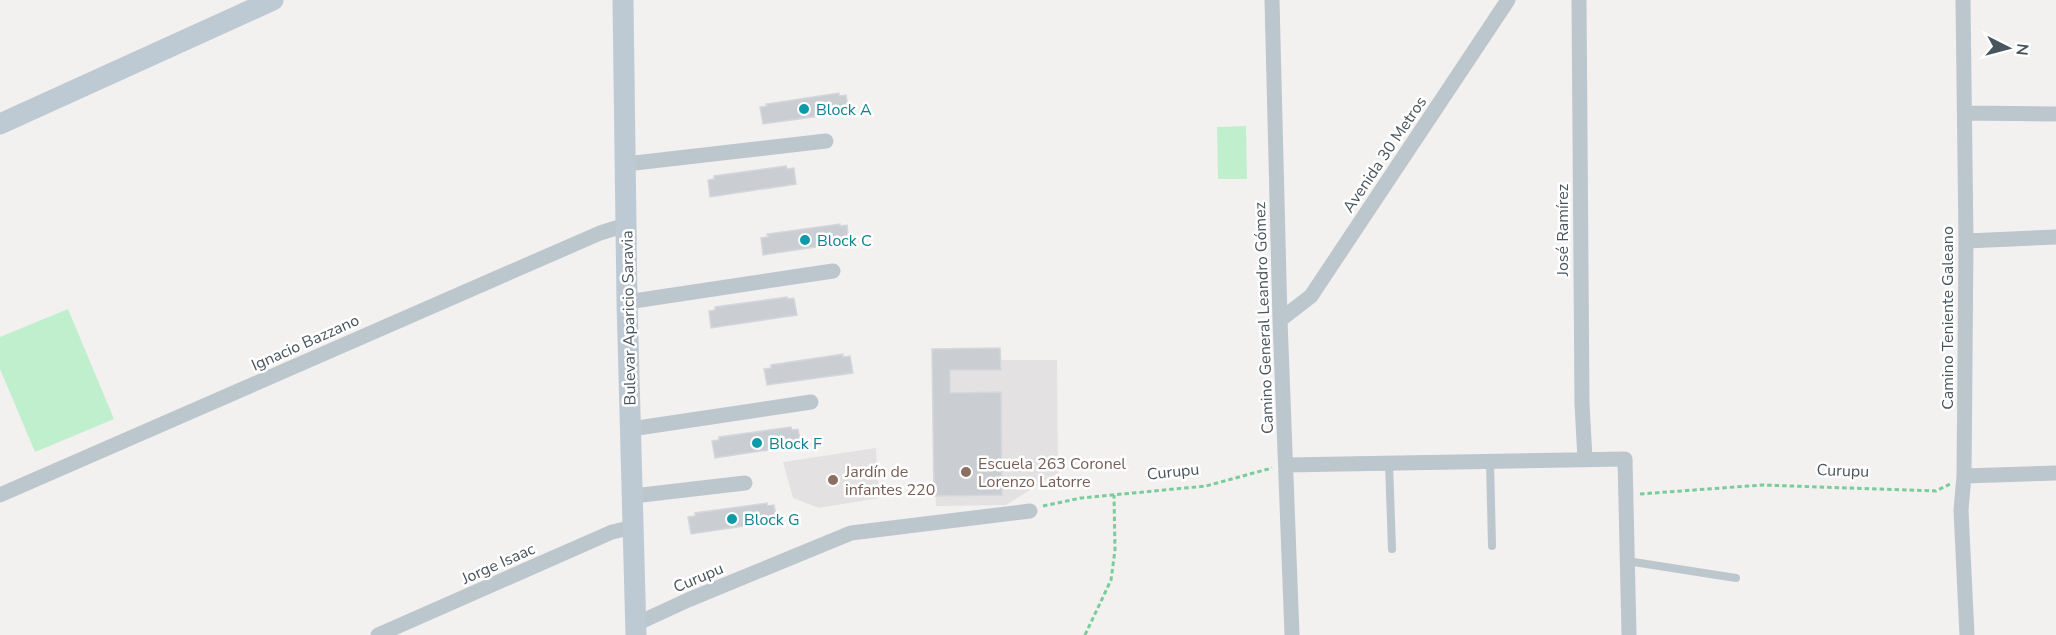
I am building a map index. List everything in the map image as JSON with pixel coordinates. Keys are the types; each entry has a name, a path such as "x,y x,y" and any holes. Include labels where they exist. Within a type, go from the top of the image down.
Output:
{"street":[{"path":"0,124 273,0"},
{"name":"Bulevar Aparicio Saravia","path":"623,0 627,302 636,629"},
{"name":"Camino General Leandro Gómez","path":"1272,0 1280,320 1292,635"},
{"name":"Avenida 30 Metros","path":"1280,320 1311,296 1508,0"},
{"name":"José Ramírez","path":"1579,0 1582,404 1585,459"},
{"name":"Camino Teniente Galeano","path":"1963,0 1966,241 1964,476 1961,510 1966,635"},
{"path":"1965,113 2056,114"},
{"path":"626,164 826,141"},
{"name":"Ignacio Bazzano","path":"0,495 589,238 626,225"},
{"path":"1966,241 2056,237"},
{"path":"627,302 832,271"},
{"path":"631,429 811,402"},
{"path":"1286,465 1625,459 1629,635"},
{"path":"1964,476 2056,473"},
{"path":"633,496 745,483"},
{"name":"Curupu","path":"636,629 688,600 851,533 1030,512"},
{"name":"Jorge Isaac","path":"378,635 612,532 634,527"}],"lane":[{"path":"1490,461 1492,546"},
{"path":"1389,463 1392,549"},
{"path":"1627,561 1736,578"}],"path":[{"name":"Curupu","path":"1030,512 1047,504 1206,486 1286,465"},
{"name":"Curupu","path":"1625,495 1762,485 1936,491 1964,476"},
{"path":"1084,635 1111,580 1115,550 1114,495"}],"shaded area":[{"path":"1000,348 1001,360 1057,360 1058,473 1006,505 936,506 932,349"},
{"name":"Jardín de infantes 220","path":"876,448 879,498 819,508 793,498 783,462"}],"green space":[{"path":"1246,126 1247,179 1218,179 1217,127"},
{"path":"68,309 114,419 35,452 0,369 0,337"}],"building":[{"name":"Block A","path":"839,93 839,96 846,95 849,112 763,124 760,107 767,106 766,104"},
{"path":"786,166 787,169 794,168 796,184 710,197 708,180 714,179 714,176"},
{"name":"Block C","path":"840,224 840,226 847,225 849,242 763,255 761,238 768,237 767,234"},
{"path":"787,297 788,299 794,298 797,315 711,328 709,311 715,310 715,307"},
{"path":"1000,348 1001,370 950,370 950,393 1001,392 1002,495 934,496 932,349"},
{"path":"843,354 843,357 850,356 853,373 767,385 764,369 771,368 771,365"},
{"name":"Block F","path":"791,427 792,430 798,429 801,445 715,458 712,441 719,440 719,437"},
{"name":"Block G","path":"767,503 767,506 774,505 777,521 691,534 688,517 695,516 695,513"}],"place":[{"name":"Block A","path":"804,109"},
{"name":"Block C","path":"805,240"},
{"name":"Block F","path":"757,443"},
{"name":"Escuela 263 Coronel Lorenzo Latorre","path":"966,472"},
{"name":"Jardín de infantes 220","path":"833,480"},
{"name":"Block G","path":"732,519"}]}
